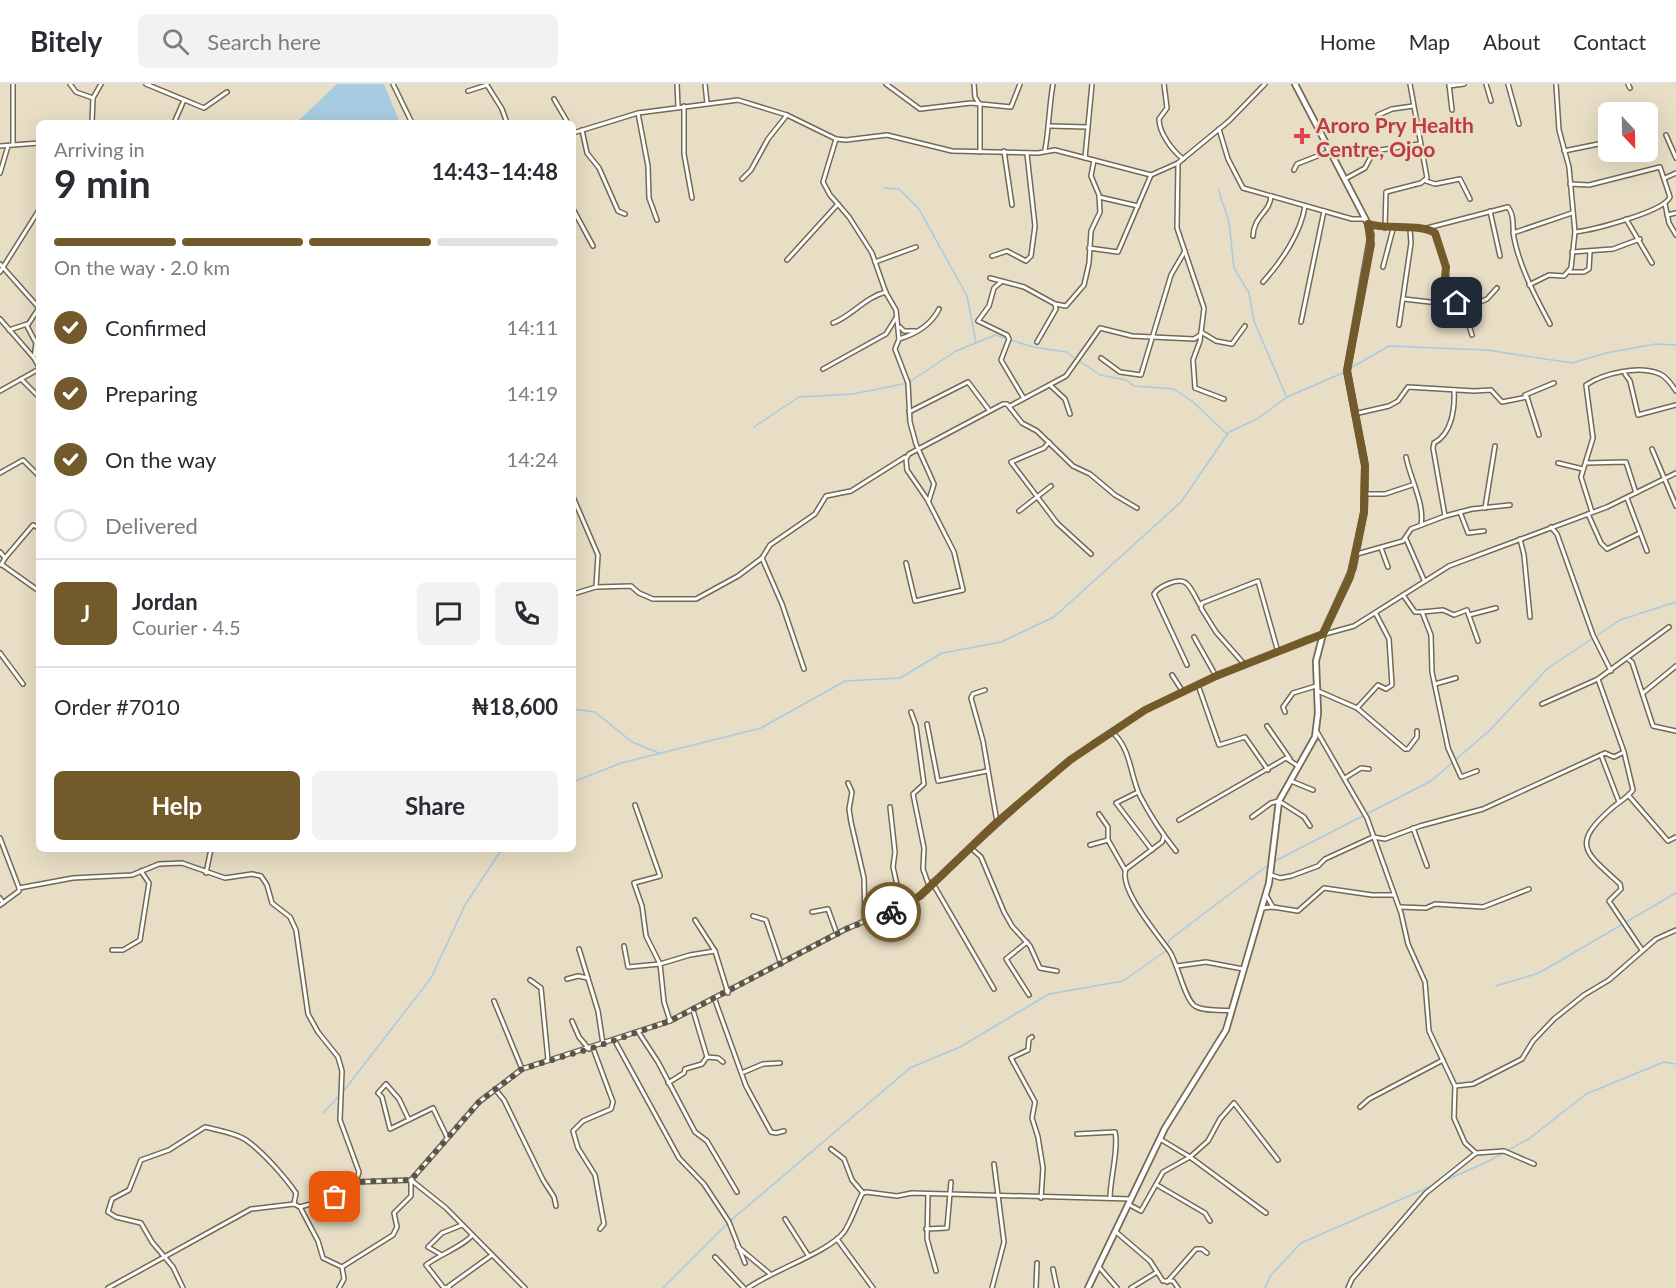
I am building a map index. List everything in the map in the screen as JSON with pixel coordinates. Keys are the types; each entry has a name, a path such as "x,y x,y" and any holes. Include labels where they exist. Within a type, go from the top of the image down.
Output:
{"main road":[{"path":"1088,1288 1160,1139 1182,1098 1212,1054 1233,1011 1271,875 1280,801 1310,748 1316,730 1316,661 1323,634 1347,585 1365,494 1365,465 1353,414 1347,361 1371,244 1366,222 1295,84"}],"street":[{"path":"13,84 13,144"},
{"path":"70,84 76,92 93,98"},
{"path":"92,120 93,98 101,84"},
{"path":"146,84 207,108 227,92"},
{"path":"393,84 411,120"},
{"path":"677,84 680,101 677,107"},
{"path":"705,84 707,103"},
{"path":"886,84 920,109 971,103 1011,107 1020,84"},
{"path":"974,84 975,97 980,105 980,152"},
{"path":"1045,151 1050,126 1047,113 1053,84"},
{"path":"1085,158 1092,84"},
{"path":"1164,84 1167,108 1159,119 1159,126 1167,141 1183,159"},
{"path":"576,133 638,113 707,103 747,101 787,115 836,139 887,135 938,149 1027,154 1055,150 1151,174 1178,163 1265,84"},
{"path":"1410,84 1426,181"},
{"path":"1452,110 1449,85 1464,84"},
{"path":"1486,84 1491,101"},
{"path":"1508,84 1519,124"},
{"path":"1556,84 1564,150 1569,164 1575,232 1570,272"},
{"path":"468,91 487,85 506,120"},
{"path":"554,99 566,120"},
{"path":"175,120 184,100"},
{"path":"684,106 684,154 692,198"},
{"path":"1378,115 1392,109 1413,106"},
{"path":"638,113 648,166 649,198 657,220"},
{"path":"742,179 746,172 751,170 759,154 787,115"},
{"path":"1050,126 1088,127"},
{"path":"1219,128 1241,187 1352,219 1393,229 1427,228 1508,207 1512,214 1513,233 1529,285 1550,324"},
{"path":"582,130 587,153 598,168 618,211 626,214"},
{"path":"1666,135 1676,158"},
{"path":"836,139 823,180 830,195 867,243 886,292 894,306 899,326 896,349 909,387 909,412 918,449 934,484 928,502"},
{"path":"0,146 36,143"},
{"path":"1344,179 1365,168 1374,151 1419,144"},
{"path":"1564,150 1598,144"},
{"path":"0,173 8,146"},
{"path":"1294,170 1297,164 1329,151"},
{"path":"1004,152 1012,205"},
{"path":"992,255 1007,251 1026,261 1031,256 1035,226 1027,154"},
{"path":"990,278 1024,287 1056,304 1066,306 1083,287 1089,263 1091,231 1100,212 1099,197 1091,176 1094,160"},
{"path":"1178,163 1177,228 1204,308 1201,333 1192,360 1195,388 1224,399"},
{"path":"1570,184 1602,183 1659,167 1665,178 1670,197 1665,204 1626,219 1603,227 1575,232"},
{"path":"1089,248 1118,252 1151,174"},
{"path":"1665,178 1676,174"},
{"path":"1385,228 1386,192 1426,181 1435,184 1460,179 1470,199"},
{"path":"1254,236 1254,222 1268,207 1270,196"},
{"path":"1099,197 1139,206"},
{"path":"787,260 838,204"},
{"path":"1665,204 1676,235"},
{"path":"1263,282 1286,253 1304,215 1305,206"},
{"path":"1301,322 1324,211"},
{"path":"1490,211 1500,256"},
{"path":"1513,233 1572,213"},
{"path":"1667,215 1676,213"},
{"path":"0,272 1,265 36,214"},
{"path":"576,215 593,246"},
{"path":"1626,219 1640,239 1652,263"},
{"path":"1427,228 1435,233 1438,240 1448,287 1464,309 1472,335"},
{"path":"1383,267 1393,229"},
{"path":"1400,325 1410,229"},
{"path":"1572,252 1590,252 1621,247 1640,239"},
{"path":"875,262 916,247"},
{"path":"1101,358 1120,372 1140,376 1171,275 1185,250"},
{"path":"1529,285 1549,275 1564,276 1570,272 1584,272 1589,269 1590,252"},
{"path":"1,265 36,305"},
{"path":"1001,282 994,288 989,306 978,321 1007,335 1009,339 1001,360 1023,397"},
{"path":"1464,309 1487,298 1497,288"},
{"path":"833,323 844,320 871,298 886,292"},
{"path":"1404,299 1430,302"},
{"path":"1036,342 1056,309 1056,304"},
{"path":"899,339 931,323 939,309"},
{"path":"9,330 27,324 36,312"},
{"path":"823,369 886,334 897,316"},
{"path":"0,319 36,362"},
{"path":"27,324 36,344"},
{"path":"899,326 904,331 918,331"},
{"path":"1201,333 1232,344 1245,326"},
{"path":"1009,406 1023,397 1051,386 1066,376 1100,328 1132,336 1194,339 1201,333"},
{"path":"34,358 36,353"},
{"path":"0,391 36,370"},
{"path":"1640,532 1607,549 1600,543 1581,481 1593,433 1586,385 1642,370 1660,374 1676,391"},
{"path":"1625,374 1630,381 1638,415 1676,405"},
{"path":"21,379 36,394"},
{"path":"909,412 968,382 989,410"},
{"path":"1353,414 1389,406 1398,401 1408,387 1491,390 1502,402 1554,383"},
{"path":"1051,386 1065,399 1070,414"},
{"path":"1445,516 1433,448 1434,443 1444,438 1450,423 1454,390"},
{"path":"1525,395 1539,435"},
{"path":"576,593 596,587 631,586 639,593 653,599 696,599 738,576 762,558 770,545 815,514 826,496 851,491 918,449 1003,404 1009,406 1022,423 1049,442 1073,466 1090,474 1115,495 1137,508"},
{"path":"1049,442 1044,448 1011,462 1057,523 1091,554"},
{"path":"1485,508 1495,446"},
{"path":"1652,449 1676,506"},
{"path":"906,563 915,601 964,590 954,552 928,502 907,470 907,456"},
{"path":"1406,457 1412,485 1419,500 1420,525"},
{"path":"0,473 23,460 36,473"},
{"path":"1586,463 1626,462 1636,493"},
{"path":"1558,463 1583,469"},
{"path":"342,1267 393,1235 397,1227 394,1213 411,1196 411,1180 479,1102 522,1069 591,1049 670,1021 715,1000 837,934 902,907 920,896 997,822 1070,760 1145,710 1216,676 1323,634 1345,629 1376,614 1424,580 1449,566 1627,498 1676,473"},
{"path":"1365,494 1385,494 1412,485"},
{"path":"1019,510 1051,486"},
{"path":"1627,498 1647,551"},
{"path":"576,504 598,555 596,587"},
{"path":"1354,555 1406,539 1411,529 1445,516 1510,505"},
{"path":"1460,512 1468,533 1484,531"},
{"path":"36,526 33,525 1,565 36,589"},
{"path":"1551,527 1557,534 1593,635 1611,671"},
{"path":"1406,539 1424,580"},
{"path":"1520,539 1524,555 1530,617"},
{"path":"1381,548 1388,567"},
{"path":"0,552 5,558"},
{"path":"762,558 780,597 804,669"},
{"path":"1200,605 1231,590 1258,581 1278,652"},
{"path":"1187,665 1154,594 1160,588 1180,582 1186,584 1216,632 1245,665"},
{"path":"1403,595 1415,612 1443,610 1454,615 1467,610 1478,641"},
{"path":"1470,615 1496,608"},
{"path":"1422,612 1431,635 1435,684 1448,748 1461,777 1477,771"},
{"path":"1357,708 1376,686 1386,689 1392,686 1389,639 1376,614"},
{"path":"1542,704 1598,679 1627,660 1669,627"},
{"path":"1194,637 1216,676"},
{"path":"0,653 23,684"},
{"path":"1627,660 1632,662 1653,726 1676,731"},
{"path":"1642,693 1676,666"},
{"path":"1172,675 1183,692"},
{"path":"1435,684 1455,678"},
{"path":"1598,679 1624,752 1633,790 1591,828 1586,844 1591,857 1620,884 1621,889 1609,900 1642,950"},
{"path":"1198,685 1220,746 1245,737 1268,770"},
{"path":"1285,712 1283,707 1293,693 1317,688 1357,708 1405,749 1408,749 1417,737 1417,731"},
{"path":"985,690 973,694 971,698 997,822"},
{"path":"911,712 916,726 924,784 913,794 924,848 923,869 994,989"},
{"path":"927,724 938,781 987,771"},
{"path":"1267,726 1290,759 1298,766"},
{"path":"1316,730 1367,818 1399,907 1408,944 1425,982 1429,1031 1455,1086 1454,1118 1465,1143 1476,1153"},
{"path":"1112,732 1122,744 1138,792 1164,836 1176,851"},
{"path":"1271,875 1280,878 1309,869 1373,837 1383,840 1413,828 1483,809 1601,755 1607,753 1614,757 1624,752"},
{"path":"1601,755 1619,802"},
{"path":"1179,820 1218,796 1290,759"},
{"path":"1345,778 1361,768 1369,769"},
{"path":"1290,780 1313,790"},
{"path":"848,783 852,792 849,809 851,822 864,878 865,921"},
{"path":"1138,792 1116,803 1152,850"},
{"path":"1629,796 1668,841 1676,837"},
{"path":"1252,817 1271,803 1280,801 1304,817 1310,826"},
{"path":"636,806 660,876 634,883 642,906 646,936 660,964 664,1002 670,1021"},
{"path":"890,807 895,852 893,867 902,907"},
{"path":"1099,814 1108,827 1108,840 1125,870 1124,876 1142,913 1177,966 1192,1004 1199,1008 1233,1011"},
{"path":"1413,828 1427,866"},
{"path":"1125,870 1162,842 1164,836"},
{"path":"0,838 19,888 19,891 1,904 0,898"},
{"path":"1090,845 1108,840"},
{"path":"971,848 981,857 993,889 1012,926 1027,942 1040,968 1057,971"},
{"path":"206,873 210,852"},
{"path":"19,888 73,878 132,875 159,864 182,863 225,878 252,874 261,876 267,885 272,903 293,921 308,1014 318,1032 335,1052 340,1064 340,1120 359,1172 356,1182"},
{"path":"111,950 123,950 140,940 149,883 141,871"},
{"path":"1263,909 1273,907 1298,911 1324,888 1372,895 1393,895"},
{"path":"1399,907 1404,909 1426,908 1435,904 1483,907 1528,889"},
{"path":"1266,895 1273,907"},
{"path":"812,912 828,909 837,934"},
{"path":"753,916 766,920 781,964"},
{"path":"695,920 716,951 728,993"},
{"path":"1455,1086 1473,1084 1522,1059 1533,1041 1554,1019 1584,995 1609,980 1642,950 1663,935 1676,930"},
{"path":"1027,942 1006,958 1029,995"},
{"path":"624,946 628,967 660,964 690,955 716,951"},
{"path":"579,949 598,1011 603,1044"},
{"path":"1177,966 1206,962 1246,969"},
{"path":"567,979 578,976 588,978"},
{"path":"530,980 541,988 548,1060"},
{"path":"715,1000 746,1086 771,1132 776,1134 784,1131"},
{"path":"494,1001 522,1069"},
{"path":"693,1010 707,1057"},
{"path":"572,1021 591,1049 613,1102 611,1109 583,1121 573,1131 578,1148 595,1175 604,1224 600,1229"},
{"path":"639,1033 658,1062 695,1132 706,1141 737,1192"},
{"path":"1032,1037 1029,1039 1028,1050 1011,1058 1035,1102 1032,1118 1042,1166 1041,1198"},
{"path":"615,1041 679,1158 704,1184 729,1222 745,1263"},
{"path":"707,1057 718,1058 723,1062"},
{"path":"668,1083 684,1073 685,1069 702,1064 707,1057"},
{"path":"1360,1107 1369,1099 1443,1060"},
{"path":"743,1073 763,1064 780,1063"},
{"path":"409,1120 399,1099 386,1084 378,1093 382,1097 390,1129 409,1120 433,1108 447,1137"},
{"path":"495,1089 504,1100 543,1180 554,1197 556,1206"},
{"path":"863,1193 874,1192 897,1196 928,1194 1110,1198 1130,1201 1141,1211 1163,1172 1190,1156 1208,1141 1220,1119 1234,1103 1278,1160"},
{"path":"183,1288 173,1267 141,1223 116,1217 108,1212 112,1199 129,1190 141,1160 179,1145 205,1127 246,1140 286,1180 296,1194 294,1204"},
{"path":"1077,1134 1115,1132 1117,1139 1110,1177 1110,1198"},
{"path":"1160,1139 1190,1156 1266,1213"},
{"path":"831,1149 844,1159 852,1180 863,1193"},
{"path":"1348,1288 1352,1279 1426,1193 1476,1153 1504,1151 1534,1164"},
{"path":"992,1288 1004,1242 994,1164"},
{"path":"300,1207 335,1197 356,1182 411,1180 463,1225 525,1288"},
{"path":"926,1229 947,1228 951,1182"},
{"path":"1157,1185 1205,1213 1210,1221"},
{"path":"715,1257 746,1288 770,1273 837,1239 845,1231 863,1193"},
{"path":"928,1194 926,1229 936,1271"},
{"path":"108,1288 251,1209 294,1204 300,1207 318,1241 323,1258 342,1267"},
{"path":"785,1219 808,1255"},
{"path":"440,1254 428,1247 442,1233 463,1225"},
{"path":"1115,1231 1150,1261 1166,1283"},
{"path":"472,1235 468,1241 440,1254 426,1265 444,1288 449,1287 492,1255"},
{"path":"837,1239 873,1288"},
{"path":"738,1247 770,1273"},
{"path":"1166,1283 1196,1249 1207,1252"},
{"path":"1036,1288 1037,1263"},
{"path":"1099,1266 1117,1288"},
{"path":"339,1288 344,1279 342,1267"},
{"path":"1053,1269 1058,1288"},
{"path":"1131,1288 1157,1272"},
{"path":"1166,1283 1173,1281 1178,1288"}],"water":[{"path":"337,84 384,84 399,120 299,120"}],"waterway":[{"path":"884,188 899,189 919,209 967,296 976,343"},
{"path":"1218,189 1229,222 1234,268 1249,293 1254,321 1286,396"},
{"path":"754,427 799,397 853,394 908,383 956,351 995,335 1033,347 1066,352 1100,375 1126,380 1134,386 1174,389 1192,401 1227,434"},
{"path":"1349,369 1389,346 1487,350 1572,363 1606,353 1656,344 1676,345"},
{"path":"576,781 621,763 761,728 845,681 900,678 942,653 1001,642 1054,617 1181,502 1229,432 1257,419 1287,397 1345,372"},
{"path":"1275,861 1431,781 1490,730 1547,669 1620,620 1676,602"},
{"path":"576,709 595,712 632,742 661,754"},
{"path":"342,1093 431,978 465,905 500,852"},
{"path":"1168,946 1169,940 1271,863"},
{"path":"1496,986 1539,973 1676,893"},
{"path":"663,1288 729,1222 910,1068 960,1047 1049,994 1123,981 1167,950"},
{"path":"1444,1181 1489,1161 1530,1138 1586,1094 1664,1062 1676,1064"},
{"path":"323,1113 339,1096"},
{"path":"1265,1288 1271,1275 1301,1243 1434,1185"}],"way so far":[{"path":"335,1197 356,1182 411,1180 479,1102 522,1069 670,1021 715,1000 846,929 891,912"}],"place":[{"name":"Aroro Pry Health Centre, Ojoo","path":"1302,136"}],"route":[{"path":"891,912 920,896 935,879 995,824 1070,760 1095,742 1145,710 1216,676 1323,634 1350,577 1364,512 1365,465 1353,414 1347,361 1371,244 1368,224 1385,228 1427,228 1435,233 1446,267 1445,278 1457,303"}]}
